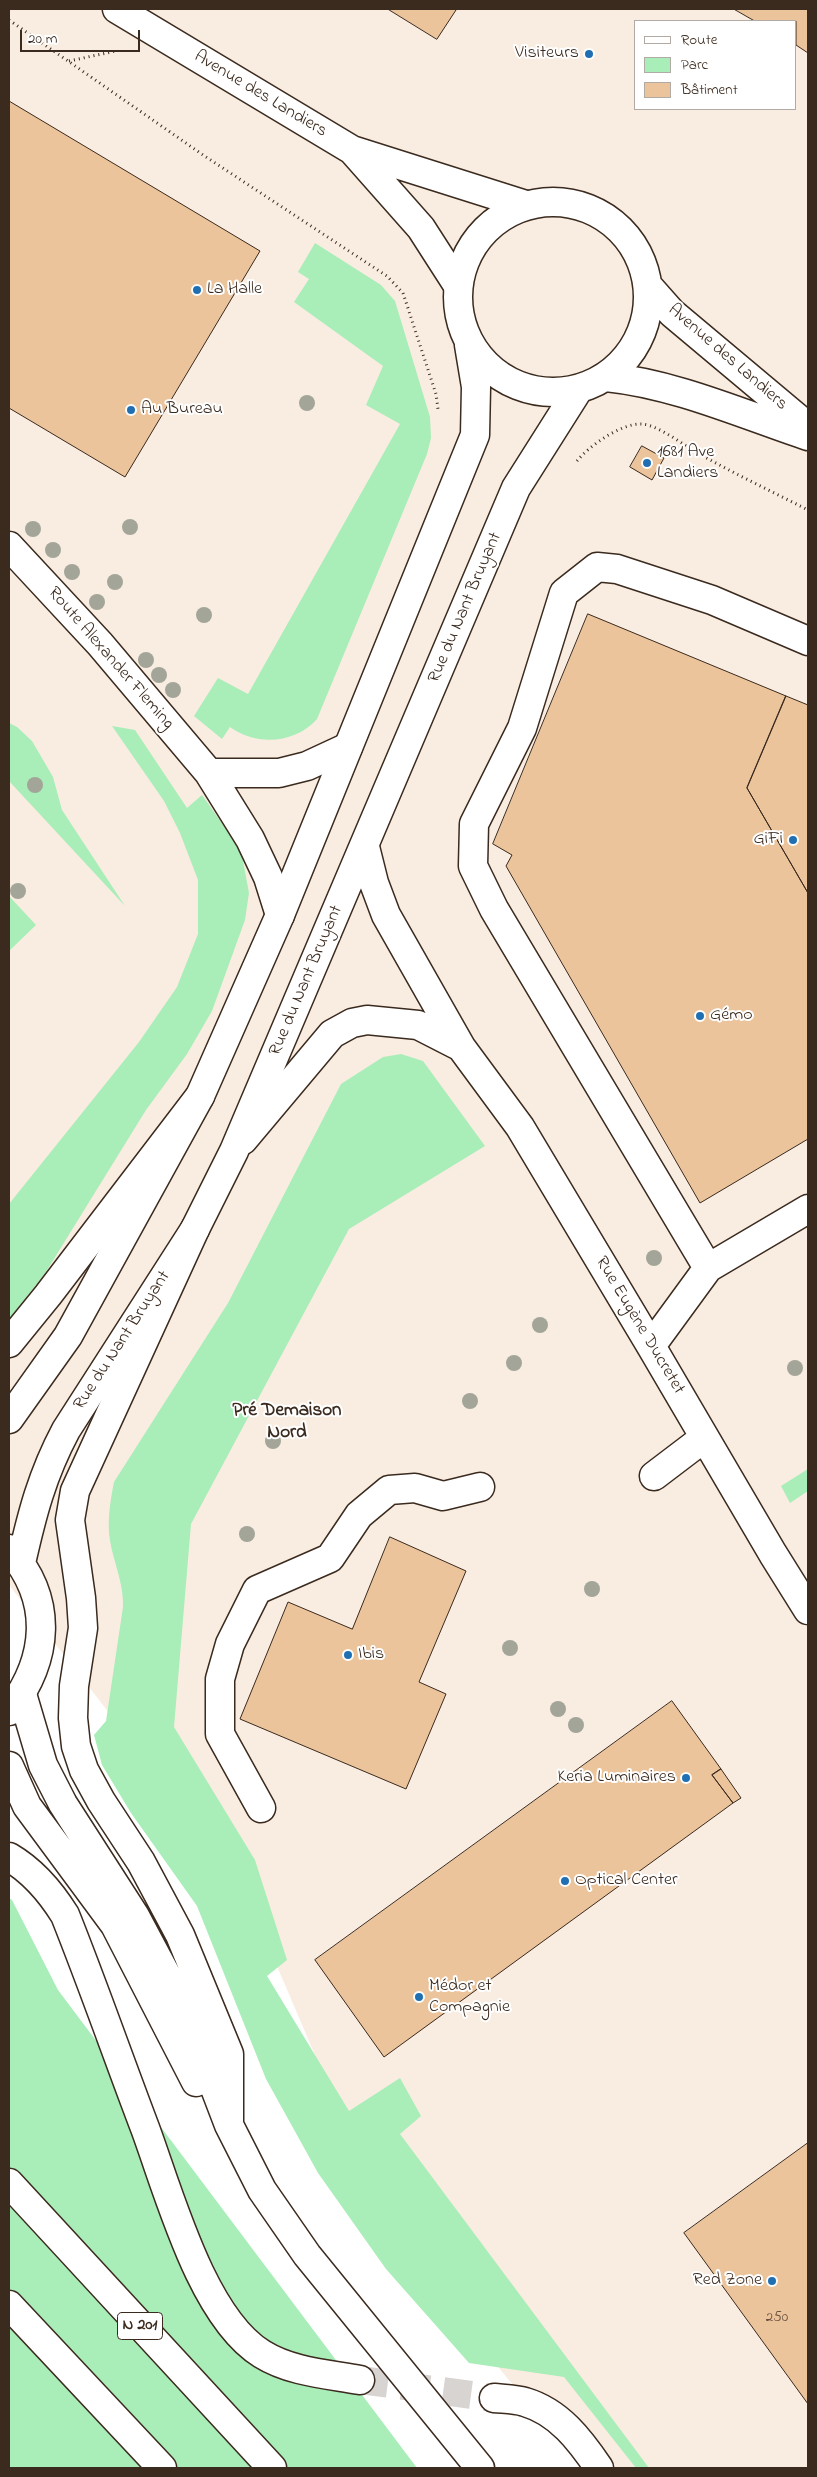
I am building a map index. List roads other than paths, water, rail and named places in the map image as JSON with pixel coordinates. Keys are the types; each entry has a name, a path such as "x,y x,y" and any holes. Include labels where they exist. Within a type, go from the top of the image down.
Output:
{"main road":[{"name":"Avenue des Landiers","path":"117,9 352,150 526,205"},
{"name":"Avenue des Landiers","path":"352,150 421,228 458,284"},
{"path":"9,1419 68,1336 200,1096 280,915 475,435 476,388 469,345 458,315 458,284 465,258 480,235 501,216 526,205 555,201 585,207 611,220 634,246 642,262 649,287 646,321 631,353 606,377 578,390 553,393 528,390 505,380 485,365 469,345"},
{"name":"Avenue des Landiers","path":"649,287 672,313 808,427"},
{"name":"Avenue des Landiers","path":"606,377 639,381 677,392 808,436"},
{"name":"Rue du Nant Bruyant","path":"15,1556 49,1463 66,1430 195,1229 234,1151 365,847 516,488 578,390"},
{"name":"Route Alexander Fleming","path":"9,546 100,644 209,773 250,839 268,877 280,915"},
{"path":"708,1268 494,909 473,866 474,824 522,728 564,593 597,567 617,570 712,600 808,641"},
{"path":"209,773 279,773 307,766 348,747"},
{"name":"Rue Eugène Ducretet","path":"365,847 374,883 386,915 461,1047 520,1127 808,1610"},
{"name":"Rue Eugène Ducretet","path":"234,1151 332,1034 352,1023 367,1020 418,1024 461,1047"},
{"path":"9,1343 48,1296 200,1096"},
{"path":"651,1346 708,1268 808,1209"},
{"path":"195,1229 75,1491 70,1520 72,1546 81,1598 82,1628 74,1686 73,1718 76,1746 84,1770 100,1801 141,1862 180,1935 229,2054 229,2125"},
{"path":"654,1476 704,1438"},
{"path":"261,1808 220,1734 220,1679 230,1644 257,1590 330,1558 359,1516 389,1490 415,1488 443,1496 480,1486"},
{"path":"15,1556 34,1588 41,1623 41,1642 34,1669 15,1703 43,1765 63,1804 135,1916 169,1980 208,2070 229,2125 262,2190 307,2255 480,2468"},
{"path":"9,1766 27,1806 115,1925 194,2079 229,2125"},
{"path":"9,1857 22,1865 39,1880 55,1898 65,1915 182,2228 211,2295 230,2324 235,2331 262,2354 294,2368 360,2380"},
{"name":"N 201","path":"9,2183 272,2468"},
{"path":"9,2305 162,2468"},
{"path":"494,2398 525,2402 570,2428 599,2468"}],"tunnel":[{"path":"360,2380 494,2398"}],"place":[{"name":"Visiteurs","path":"589,54"},
{"name":"La Halle","path":"197,290"},
{"name":"Au Bureau","path":"131,410"},
{"name":"1681 Ave Landiers","path":"647,463"},
{"name":"GiFi","path":"793,840"},
{"name":"Gémo","path":"700,1016"},
{"name":"Ibis","path":"348,1655"},
{"name":"Keria Luminaires","path":"686,1778"},
{"name":"Optical Center","path":"565,1881"},
{"name":"Médor et Compagnie","path":"419,1997"},
{"name":"Red Zone","path":"772,2281"}],"district":[{"name":"Pré Demaison Nord","path":"287,1423"}]}
